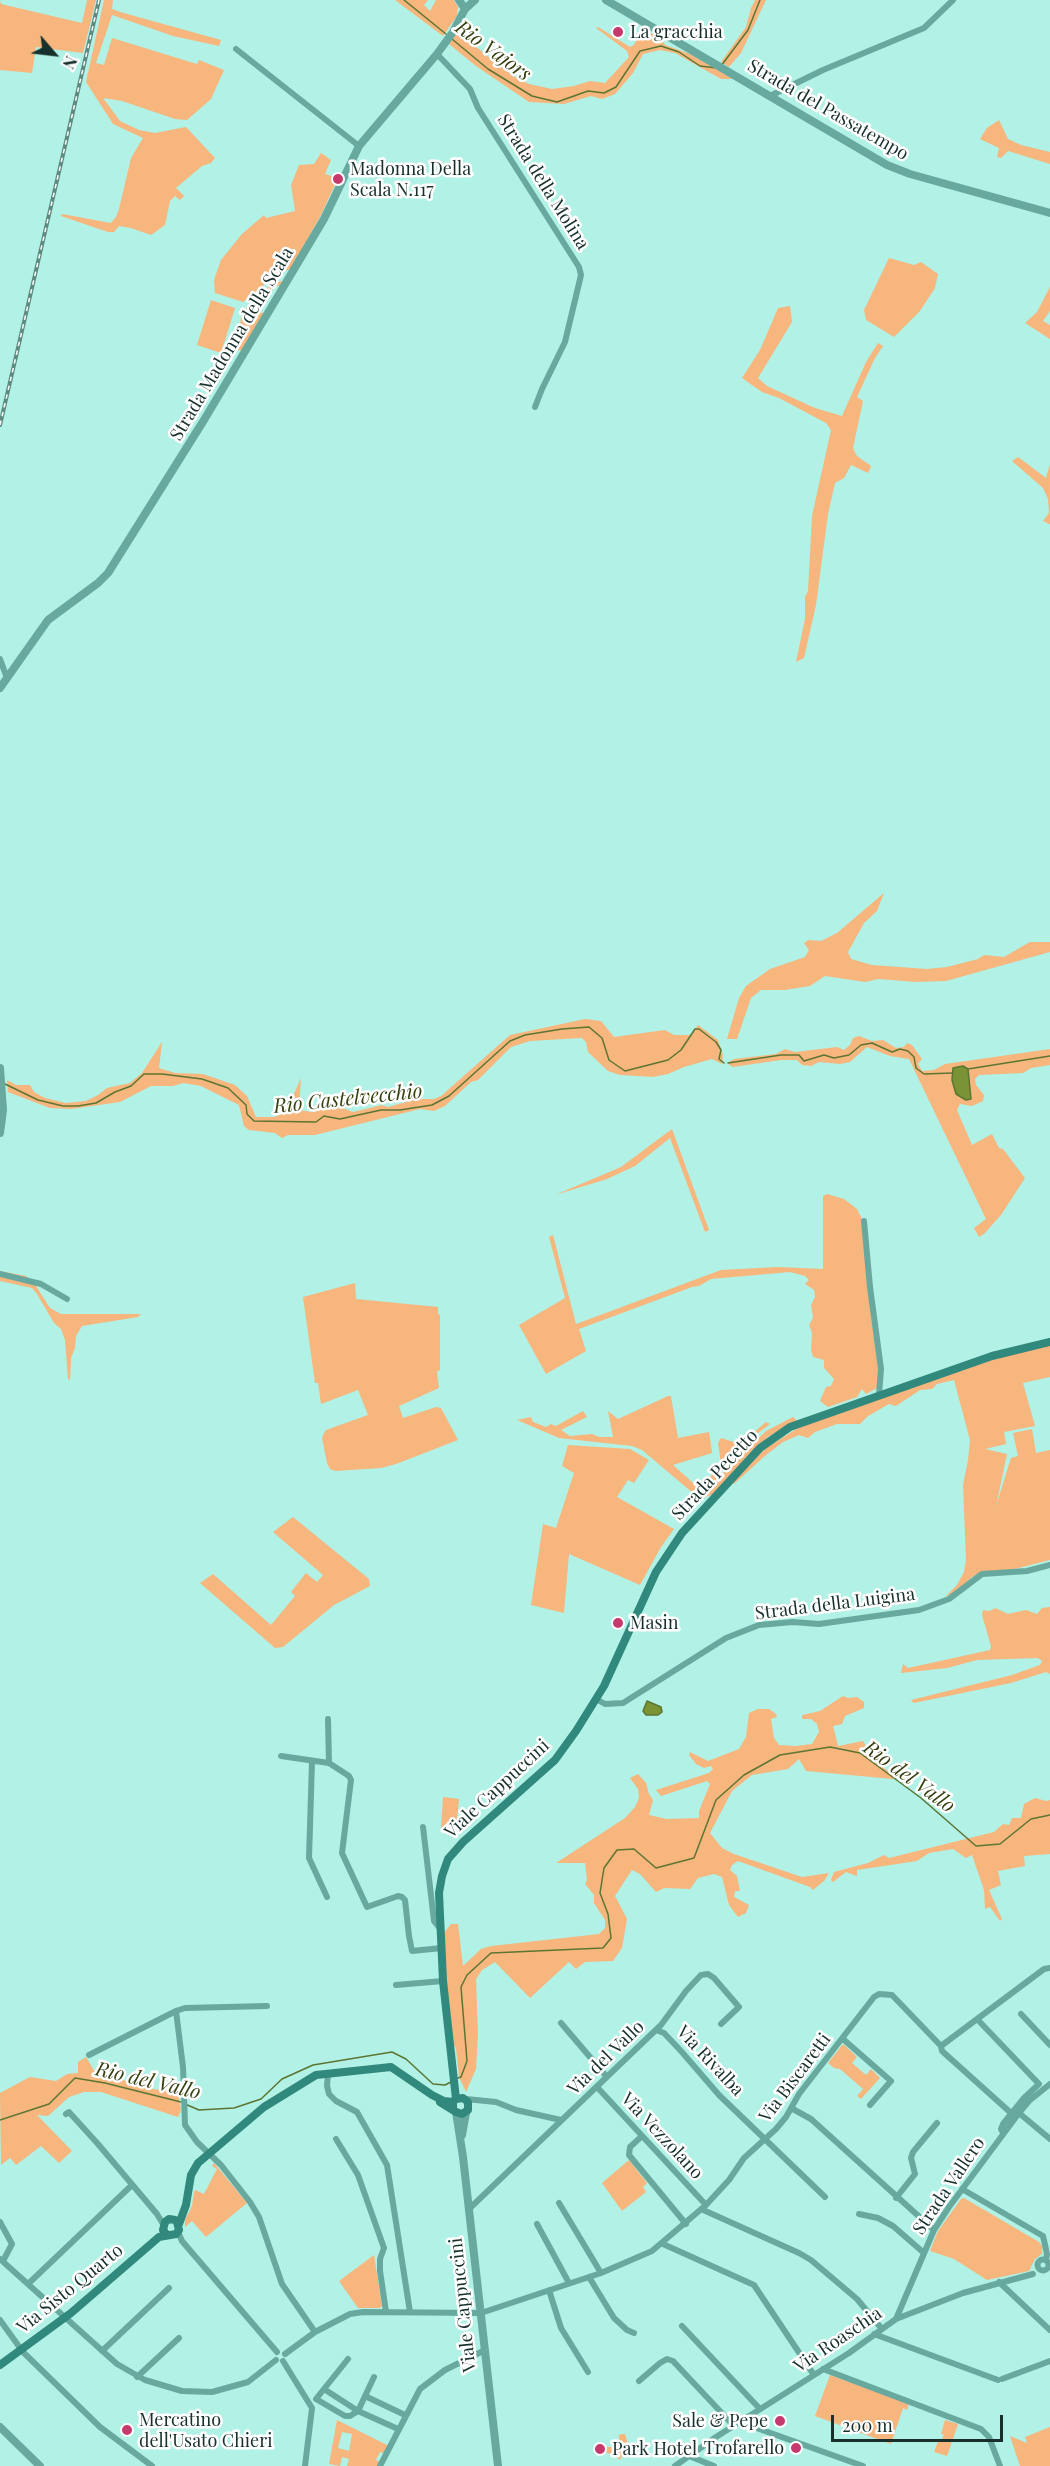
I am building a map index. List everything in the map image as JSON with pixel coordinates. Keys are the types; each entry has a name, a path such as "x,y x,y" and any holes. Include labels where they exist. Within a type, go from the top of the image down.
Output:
{"main road":[{"name":"Strada Pecetto","path":"596,1699 615,1665 656,1572 669,1550 745,1463 773,1437 790,1427 1008,1350 1050,1342"},
{"name":"Viale Cappuccini","path":"457,2096 443,1981 439,1893 442,1876 448,1859 463,1842 555,1760 596,1699"},
{"path":"171,2227 186,2205 194,2168 209,2152 282,2095 316,2075 391,2067 444,2101 457,2096 468,2102 467,2111"},
{"path":"457,2096 467,2111"},
{"name":"Via Sisto Quarto","path":"0,2365 64,2317 171,2227"}],"street":[{"path":"459,0 465,9 474,0"},
{"name":"Strada del Passatempo","path":"606,0 898,170 1050,213"},
{"path":"772,95 823,70 924,28 953,0"},
{"name":"Strada Madonna della Scala","path":"0,688 48,620 108,573 204,420 300,260 324,219 358,146 446,42 465,9"},
{"path":"236,49 358,146"},
{"name":"Strada della Molina","path":"436,54 470,89 478,108 579,267 581,275 565,342 536,407"},
{"path":"0,659 7,678"},
{"path":"0,1068 3,1110 0,1133"},
{"path":"864,1221 881,1369 879,1395"},
{"path":"0,1274 41,1284 67,1299"},
{"name":"Strada della Luigina","path":"596,1699 605,1704 623,1702 726,1638 759,1625 793,1622 819,1624 919,1610 949,1599 982,1574 1027,1571 1050,1565"},
{"path":"328,1719 329,1763"},
{"path":"281,1756 329,1763 349,1776 351,1780 342,1853 367,1907 398,1896 402,1897 405,1900 408,1936 412,1951 442,1948"},
{"path":"312,1761 309,1858 327,1897"},
{"path":"423,1827 434,1921 441,1930"},
{"path":"1011,2113 942,2051 940,2046 1044,1969 1050,1968"},
{"name":"Via del Vallo","path":"469,2209 667,2019 686,1991 701,1975 708,1974 714,1978 739,2007 721,2025"},
{"path":"396,1985 443,1981"},
{"name":"Via Biscaretti","path":"2,2260 124,2370 137,2377 182,2391 212,2392 248,2382 315,2332 350,2314 481,2313 601,2273 652,2251 704,2207 729,2180 744,2158 765,2141 874,1997 879,1994 892,1995 940,2046"},
{"path":"89,2055 185,2008 267,2006"},
{"path":"176,2011 186,2100 184,2121 187,2129 222,2165 259,2217 282,2284 315,2332"},
{"path":"1021,2014 1050,2045"},
{"path":"978,2020 1039,2084 1011,2113 1001,2129 1003,2133"},
{"path":"561,2023 607,2077"},
{"name":"Via Rivalba","path":"656,2030 664,2033 719,2095 825,2197"},
{"path":"843,2039 891,2081 870,2105"},
{"path":"328,2073 329,2094 340,2104 357,2112 387,2165 410,2312"},
{"path":"1047,2086 1050,2094"},
{"name":"Strada Vallero","path":"896,2319 934,2230 1003,2133 1019,2113 1047,2086"},
{"name":"Via Vezzolano","path":"597,2087 704,2207"},
{"path":"457,2096 561,2120"},
{"name":"Viale Cappuccini","path":"457,2096 498,2466"},
{"path":"467,2111 490,2102"},
{"path":"791,2108 811,2119 934,2230"},
{"name":"Viale Cappuccini","path":"461,2140 467,2111"},
{"path":"66,2114 69,2112 157,2214 171,2227 280,2357 313,2401 345,2416 350,2416 358,2410 374,2377"},
{"path":"1019,2113 1050,2139"},
{"path":"896,2198 915,2174 911,2158 914,2152 937,2123"},
{"path":"642,2136 630,2147 629,2155 686,2224"},
{"path":"336,2139 358,2175 384,2248 380,2259 380,2271 387,2312"},
{"path":"28,2284 132,2185"},
{"path":"962,2189 1043,2236 1046,2266"},
{"path":"559,2203 601,2273"},
{"path":"704,2207 811,2260 857,2299 882,2329"},
{"path":"859,2214 878,2218 893,2226 924,2253"},
{"path":"0,2222 12,2244 2,2260"},
{"path":"537,2224 569,2283"},
{"path":"663,2244 754,2285 814,2375"},
{"name":"Via Roaschia","path":"675,2466 733,2425 824,2369 896,2319 963,2293 1034,2274 1046,2266"},
{"path":"589,2277 614,2318 627,2330 634,2332"},
{"path":"999,2282 1050,2330"},
{"path":"102,2351 170,2288"},
{"path":"549,2290 561,2328 588,2372"},
{"path":"0,2320 21,2350 100,2427 152,2466"},
{"path":"682,2326 760,2409"},
{"path":"874,2334 1000,2379 1050,2361"},
{"path":"137,2377 180,2338"},
{"path":"380,2466 414,2397 429,2380 485,2350"},
{"path":"305,2466 313,2401 348,2359"},
{"path":"639,2381 660,2362 667,2359 673,2361 733,2425"},
{"path":"824,2369 981,2429 989,2438 999,2463"},
{"path":"324,2389 358,2410 398,2429"},
{"path":"365,2396 405,2415"},
{"path":"742,2420 751,2426 863,2466"},
{"path":"0,2427 40,2466"},
{"path":"689,2456 714,2466"}],"shaded area":[{"path":"0,0 1,4 82,23 87,0 96,0 83,53 36,47 32,73 0,70"},
{"path":"104,0 113,0 112,9 120,12 221,40 219,46 173,36 112,15 96,63 104,65 112,38 197,64 199,60 224,70 211,99 187,120 175,119 122,101 103,98 120,121 139,130 155,133 186,127 215,158 176,188 184,196 180,200 175,196 170,201 165,225 151,235 119,226 114,232 108,232 61,216 62,214 111,223 119,209 131,158 143,138 113,124 86,82"},
{"path":"395,0 428,0 424,5 430,11 436,0 454,0 458,7 457,16 443,36"},
{"path":"755,0 766,0 741,53 729,67 721,62 746,27"},
{"path":"598,27 630,47 634,45 640,32 660,35 665,45 690,54 733,79 721,79 675,53 660,50 643,54 633,73 615,94 602,99 591,96 564,104 529,102 476,66 449,44 457,32 513,76 529,84 552,89 590,81 605,83 629,57 627,51 596,28"},
{"path":"999,120 1008,139 1021,145 1050,152 1050,164 1008,151 1001,158 997,157 999,148 980,139 987,128"},
{"path":"321,153 331,160 325,174 338,178 320,217 291,268 271,279 243,302 215,293 214,280 221,260 242,234 264,215 266,218 295,211 291,185 299,165 314,164"},
{"path":"889,258 914,265 921,262 938,274 935,288 920,311 894,337 866,320 864,310"},
{"path":"284,281 281,286 276,286 271,291 260,307 258,311 265,314 243,351 238,350 241,317 247,307 275,282"},
{"path":"1050,287 1050,311 1043,321 1050,325 1050,339 1025,323 1037,312"},
{"path":"211,300 235,308 221,353 197,345"},
{"path":"790,306 792,322 758,378 767,386 815,408 842,416 866,362 878,343 883,346 857,397 863,401 853,448 857,456 871,466 868,473 851,465 844,478 835,483 828,514 816,605 804,658 796,662 805,619 812,516 831,430 826,423 779,398 762,392 742,378 760,350 778,308"},
{"path":"1018,457 1046,478 1050,464 1050,524 1043,521 1049,513 1048,499 1043,488 1012,461"},
{"path":"884,893 877,911 864,923 848,952 851,959 872,965 927,969 947,967 978,959 984,955 1004,957 1030,942 1050,942 1050,952 946,981 916,982 878,979 865,982 825,976 810,986 785,990 761,990 751,998 737,1039 727,1039 739,998 746,986 770,969 805,957 809,950 804,943 809,940 821,941 837,933"},
{"path":"585,1019 601,1021 614,1037 665,1030 674,1035 691,1035 698,1025 718,1040 723,1055 722,1064 712,1059 653,1077 620,1075 608,1071 588,1052 586,1042 582,1038 530,1041 511,1047 478,1080 471,1082 445,1106 434,1111 420,1109 315,1135 288,1135 282,1138 275,1133 249,1130 244,1126 239,1105 201,1086 183,1083 173,1086 151,1086 120,1102 71,1109 50,1108 8,1092 7,1080 16,1085 30,1085 34,1092 45,1098 66,1103 86,1101 107,1088 130,1083 142,1073 162,1042 159,1068 175,1073 203,1074 235,1085 247,1096 256,1117 274,1117 282,1114 291,1101 301,1078 299,1110 312,1112 322,1104 332,1104 353,1112 382,1105 388,1107 417,1099 434,1099 441,1096 510,1035"},
{"path":"859,1036 872,1041 883,1040 896,1048 904,1047 907,1043 912,1045 922,1059 918,1064 922,1071 934,1070 945,1064 1050,1049 1050,1065 1031,1068 1023,1073 979,1075 975,1079 976,1085 984,1095 983,1101 972,1106 960,1104 957,1110 972,1145 992,1134 999,1148 1003,1149 1025,1178 1001,1215 984,1234 979,1237 974,1228 986,1219 909,1059 890,1056 867,1047 850,1062 840,1064 819,1062 811,1066 802,1065 797,1060 781,1060 733,1067 729,1065 729,1062 734,1059 776,1054 785,1049 795,1052 837,1047 844,1050 853,1038"},
{"path":"963,1066 968,1069 971,1099 966,1100 956,1094 952,1080 953,1068"},
{"path":"672,1129 709,1230 705,1232 670,1138 635,1166 607,1179 555,1195 621,1167"},
{"path":"827,1194 844,1199 857,1209 866,1237 871,1317 879,1370 877,1388 866,1394 862,1389 857,1397 828,1407 820,1401 826,1387 831,1386 834,1379 824,1368 824,1360 813,1357 811,1350 812,1333 809,1325 813,1318 811,1305 815,1297 814,1290 805,1284 809,1280 805,1276 790,1272 711,1279 699,1286 579,1329 586,1351 546,1374 519,1325 565,1298 549,1237 553,1235 576,1324 721,1270 778,1267 823,1269 823,1196"},
{"path":"0,1271 26,1276 34,1283 50,1308 61,1314 141,1314 138,1317 82,1326 76,1336 71,1358 70,1380 68,1379 65,1340 61,1329 54,1323 32,1288 0,1281"},
{"path":"355,1283 356,1299 438,1307 440,1315 440,1370 437,1372 439,1388 399,1406 403,1418 436,1407 441,1408 458,1440 381,1468 335,1471 330,1469 327,1463 322,1438 324,1433 326,1430 368,1415 358,1390 321,1404 318,1383 315,1383 303,1297"},
{"path":"1050,1345 1050,1377 1023,1383 1035,1426 1004,1432 1006,1444 985,1449 1007,1454 996,1506 1011,1458 1018,1456 1013,1433 1032,1429 1036,1453 1050,1450 1050,1560 1003,1572 984,1571 972,1577 959,1590 945,1597 957,1585 964,1572 966,1560 963,1485 970,1440 954,1380 937,1384 932,1389 920,1390 896,1406 889,1404 868,1416 860,1424 837,1424 815,1432 808,1438 799,1435 783,1442 734,1484 731,1482 766,1448 806,1423 993,1358"},
{"path":"671,1396 678,1438 709,1432 712,1453 673,1465 700,1489 704,1488 714,1471 719,1475 722,1474 766,1431 793,1417 797,1421 768,1437 714,1494 700,1499 642,1450 632,1446 559,1438 517,1420 531,1417 533,1422 546,1427 551,1424 556,1426 583,1411 587,1417 561,1430 570,1436 592,1434 599,1437 613,1437 608,1411 618,1419"},
{"path":"766,1422 770,1424 754,1436 728,1464 721,1464 718,1443 721,1438 740,1444"},
{"path":"568,1445 630,1449 649,1460 634,1483 628,1480 617,1497 674,1529 640,1585 569,1554 564,1613 531,1605 543,1524 556,1528 574,1473 562,1466"},
{"path":"293,1517 369,1579 370,1586 334,1605 283,1647 275,1648 200,1583 213,1574 271,1625 295,1596 291,1592 306,1573 317,1582 323,1575 273,1532"},
{"path":"1050,1607 1050,1674 1046,1672 1011,1683 914,1703 911,1700 1012,1675 1040,1665 1042,1661 1038,1658 977,1660 947,1668 901,1673 903,1664 908,1668 990,1650 991,1646 982,1615 983,1610 990,1611 995,1608 1008,1614 1026,1610 1037,1614 1042,1608"},
{"path":"843,1696 857,1697 864,1702 864,1708 845,1716 842,1724 833,1726 838,1746 863,1741 876,1762 894,1776 893,1779 806,1771 799,1759 788,1769 752,1775 732,1791 710,1833 722,1848 734,1854 802,1877 829,1873 824,1881 813,1890 738,1861 732,1865 730,1870 737,1876 740,1891 735,1891 734,1897 749,1905 746,1913 738,1917 729,1905 722,1877 714,1874 698,1878 690,1889 664,1888 656,1892 640,1874 632,1870 615,1896 627,1919 622,1948 613,1961 585,1962 576,1969 569,1962 530,1998 495,1962 482,1970 476,1979 478,2034 476,2069 466,2092 459,2077 456,2048 453,2044 446,1981 444,1933 451,1924 458,1924 463,1966 481,1949 491,1946 599,1934 605,1928 605,1920 594,1903 594,1895 585,1884 587,1880 585,1863 556,1863 625,1818 635,1807 639,1798 638,1789 630,1778 638,1774 646,1783 653,1800 649,1815 667,1819 699,1818 699,1811 710,1784 707,1781 661,1796 656,1790 709,1773 713,1769 711,1766 704,1768 696,1764 689,1755 690,1752 708,1761 739,1749 746,1737 749,1713 758,1709 769,1709 776,1714 777,1717 771,1719 774,1738 779,1745 812,1744 819,1732 817,1724 811,1719 802,1719 802,1715 820,1711"},
{"path":"647,1701 661,1707 662,1712 658,1715 646,1715 643,1711"},
{"path":"443,1797 459,1799 456,1829 441,1828"},
{"path":"1035,1798 1050,1800 1050,1854 1024,1856 1025,1866 998,1871 1001,1885 989,1890 1002,1919 1000,1921 990,1907 985,1909 984,1890 972,1855 966,1858 953,1849 929,1853 917,1861 857,1870 857,1876 846,1872 833,1882 831,1880 834,1872 868,1863 884,1855 889,1858 994,1832 1003,1824 1009,1825 1012,1818 1021,1818 1024,1804"},
{"path":"843,2044 857,2057 852,2063 866,2075 871,2069 880,2078 861,2099 857,2096 863,2089 840,2069 828,2063"},
{"path":"86,2057 96,2074 153,2089 178,2092 181,2110 178,2117 101,2092 84,2092 69,2097 48,2116 37,2115 72,2151 59,2163 41,2146 16,2165 10,2158 1,2165 0,2093 30,2077 56,2081 67,2074 78,2073 78,2062"},
{"path":"629,2160 647,2183 643,2187 646,2192 622,2211 602,2183"},
{"path":"214,2163 247,2203 206,2237 192,2221 185,2227 185,2220 192,2206 195,2190 204,2194 217,2169 212,2166"},
{"path":"964,2198 1039,2242 1042,2246 1042,2254 1035,2259 1029,2271 987,2280 954,2259 930,2251 938,2231"},
{"path":"374,2255 382,2306 380,2308 358,2308 339,2281"},
{"path":"830,2375 909,2403 907,2410 903,2408 891,2444 815,2416"},
{"path":"337,2420 389,2446 385,2454 380,2452 376,2460 381,2463 379,2466 347,2466 349,2459 342,2457 340,2466 329,2464","holes":["342,2432 352,2434 349,2451 338,2448"]},
{"path":"945,2420 958,2424 947,2456 934,2452 939,2439 942,2439 944,2435 941,2434"},
{"path":"1050,2427 1050,2466 1020,2466 1010,2436 1027,2443 1025,2437"},
{"path":"625,2434 628,2444 620,2460 603,2452 599,2447 619,2447 619,2435"}],"waterway":[{"name":"Rio Vajors","path":"404,0 446,34"},
{"name":"Rio Vajors","path":"721,66 748,30 760,0"},
{"name":"Rio Vajors","path":"452,39 488,69 532,96 557,102 588,91 604,93 616,87 640,51 661,46 679,52 700,66 717,68"},
{"name":"Rio Castelvecchio","path":"5,1084 38,1100 63,1106 78,1106 96,1103 131,1086 144,1074 162,1074 202,1079 228,1088 246,1105 247,1114 254,1121 316,1122 324,1116 340,1119 381,1110 400,1110 432,1105 449,1096 510,1041 525,1035 562,1029 589,1027 602,1038 609,1060 625,1071 668,1060 681,1050 695,1029 699,1029 716,1042 721,1050 719,1059 724,1063"},
{"name":"Rio Castelvecchio","path":"728,1063 781,1055 799,1055 804,1061 824,1055 834,1058 849,1055 861,1045 872,1043 892,1052 900,1049 908,1051 914,1057 916,1068 924,1074 953,1073"},
{"name":"Rio Castelvecchio","path":"968,1069 1050,1056"},
{"name":"Rio del Vallo","path":"458,2078 461,2077 467,2061 461,1987 467,1975 491,1953 603,1948 611,1938 608,1914 600,1893 604,1868 617,1850 634,1849 656,1868 694,1858 716,1800 744,1775 780,1755 830,1747 860,1753 921,1798 976,1846 1000,1844 1031,1819 1050,1815"},
{"name":"Rio del Vallo","path":"185,2104 199,2110 234,2108 261,2099 282,2079 313,2065 392,2052 406,2059 433,2084 445,2085 451,2082"},
{"name":"Rio del Vallo","path":"0,2120 49,2104 75,2078 181,2102"}],"railway":[{"path":"0,425 99,0"}],"place":[{"name":"La gracchia","path":"618,32"},
{"name":"Madonna Della Scala N.117","path":"338,179"},
{"name":"Masin","path":"618,1623"},
{"name":"Sale & Pepe","path":"780,2421"},
{"name":"Mercatino dell'Usato Chieri","path":"127,2430"},
{"name":"Trofarello","path":"796,2448"},
{"name":"Park Hotel","path":"600,2449"}]}
